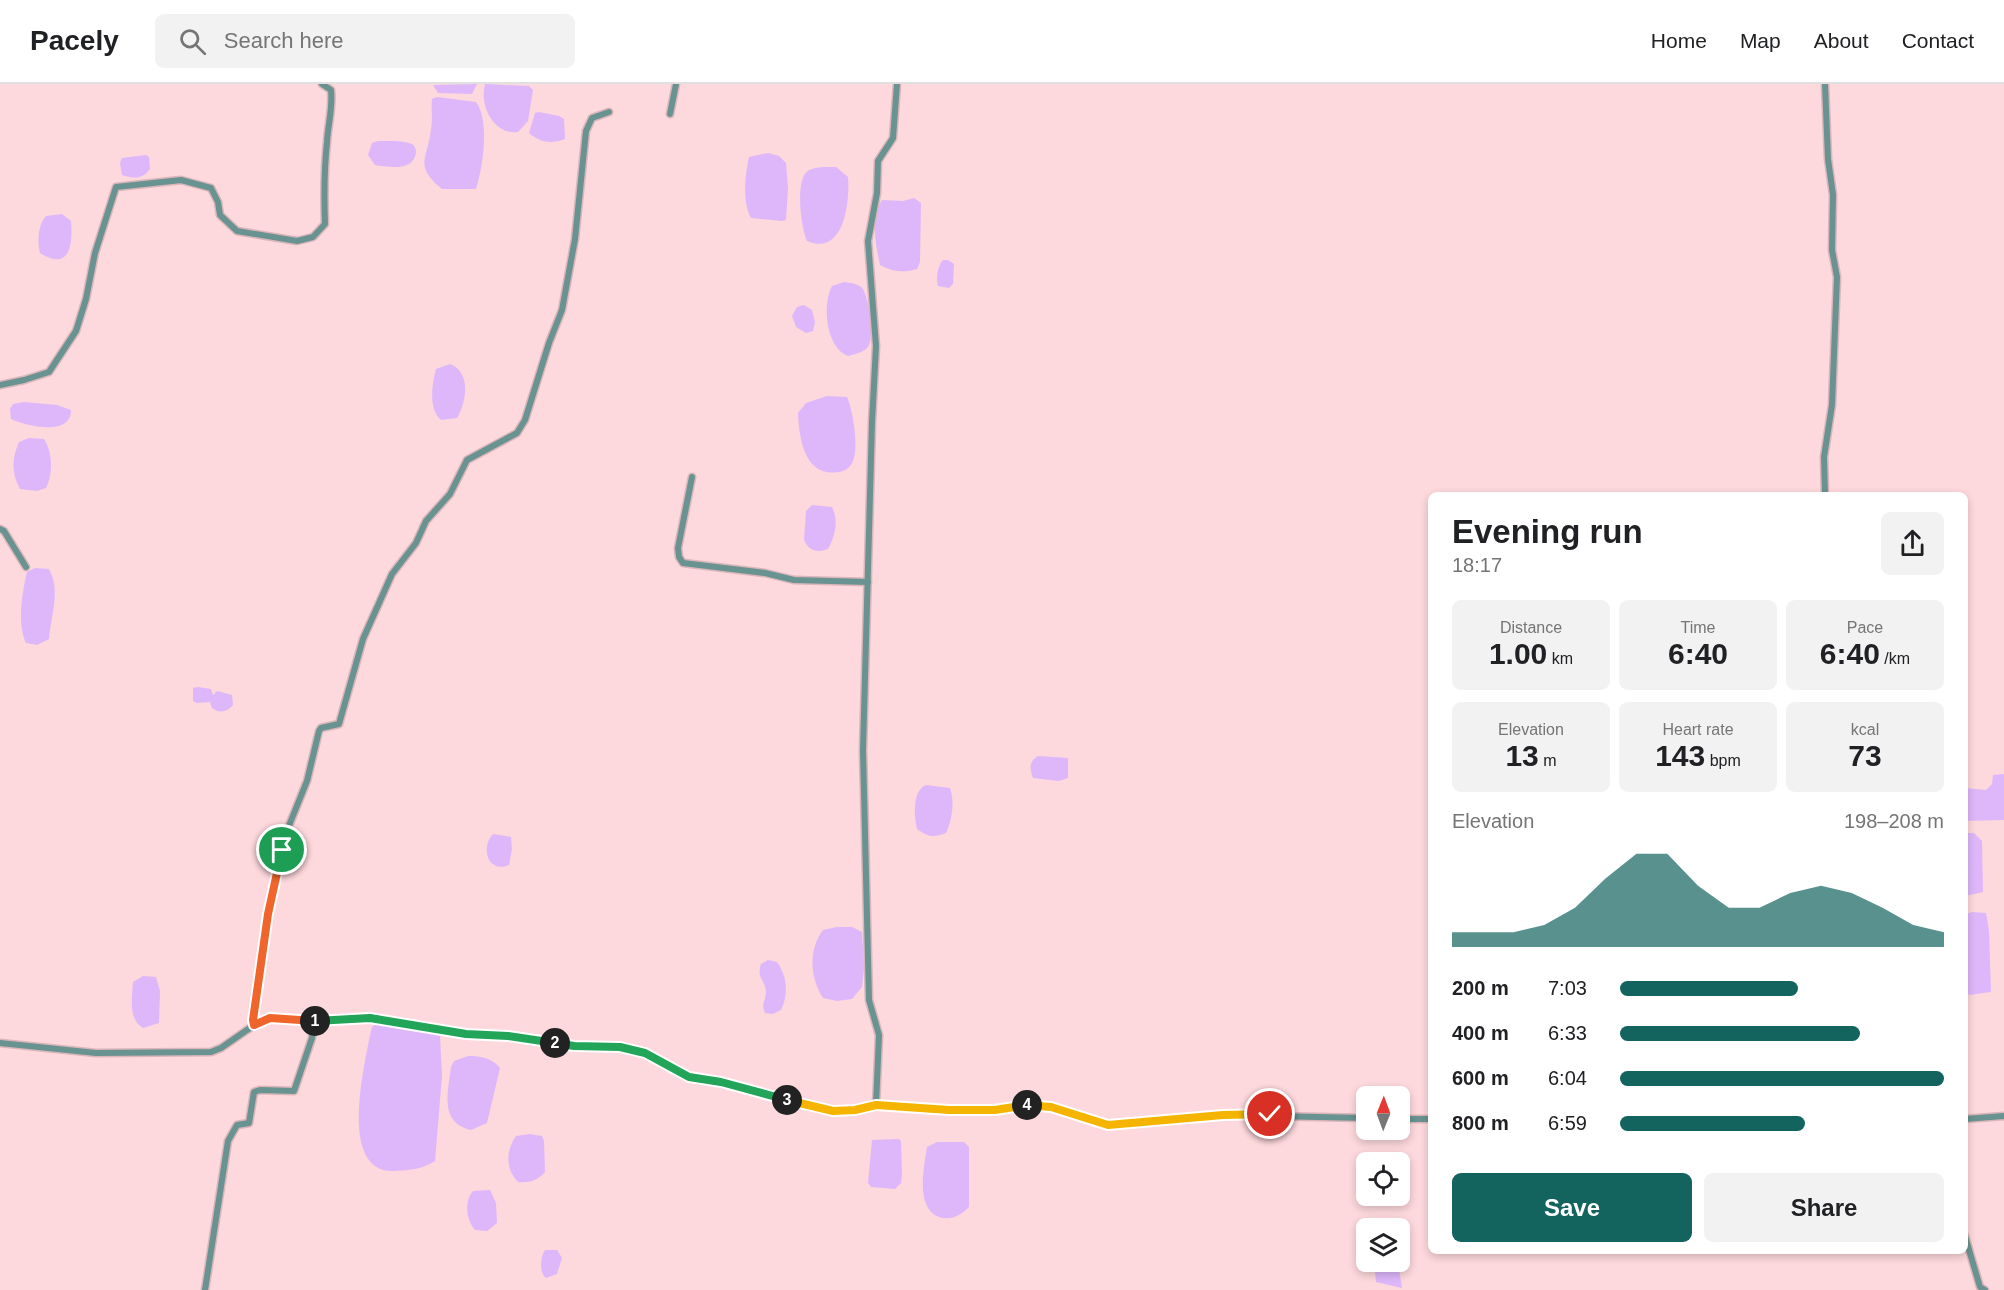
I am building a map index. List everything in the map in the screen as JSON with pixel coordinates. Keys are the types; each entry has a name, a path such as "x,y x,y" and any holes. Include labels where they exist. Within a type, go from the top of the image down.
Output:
{"street":[{"path":"0,385 49,372 76,331 86,298 95,253 116,187 181,180 211,188 218,202 220,215 237,231 297,241 313,237 325,224 324,170 333,105 331,90 322,84"},
{"path":"670,114 676,84"},
{"path":"876,1105 879,1035 868,1000 867,848 864,798 876,346 868,241 877,193 878,161 893,138 897,84"},
{"path":"1825,84 1828,159 1833,195 1832,250 1837,277 1832,405 1824,457 1825,492"},
{"path":"254,1025 253,1008 266,924 282,850 307,781 319,731 321,728 339,724 363,639 378,603 392,574 416,543 426,521 450,494 466,460 517,433 525,420 549,343 562,310 575,238 582,149 586,131 592,118 609,112"},
{"path":"692,477 678,548 679,557 683,563 765,573 794,580 868,582"},
{"path":"0,529 4,531 26,567"},
{"path":"0,1043 96,1053 211,1052 234,1041 254,1025 270,1018 314,1021 370,1018 466,1034 508,1036 574,1046 620,1047 645,1053 689,1077 730,1084 833,1111 855,1110 876,1105 949,1110 995,1110 1026,1104 1051,1107 1108,1125 1223,1115 1356,1118"},
{"path":"205,1290 228,1142 237,1125 249,1123 254,1092 294,1091 312,1038 314,1021"},
{"path":"1968,1119 2004,1116"},
{"path":"1410,1119 1428,1119"},
{"path":"1968,1246 1980,1287 1985,1290"}],"shaded area":[{"path":"477,84 472,94 438,93 433,85"},
{"path":"485,84 529,86 533,90 528,121 518,132 502,129 490,117 484,101"},
{"path":"437,97 476,102 480,110 484,144 476,189 442,189 433,181 425,167 424,161 432,125 432,99"},
{"path":"535,113 564,119 565,139 546,142 529,133"},
{"path":"400,141 412,144 416,150 414,158 411,163 400,167 375,165 368,155 372,143"},
{"path":"768,153 779,156 786,163 788,188 786,220 782,221 751,218 746,204 749,157"},
{"path":"146,155 149,157 150,169 144,175 130,177 122,175 120,163 122,158"},
{"path":"836,167 848,177 848,200 837,234 829,241 819,244 807,241 801,217 800,197 805,174 811,169"},
{"path":"914,198 921,203 920,262 917,269 898,271 889,269 880,265 877,250 875,223 878,207 882,200 903,201"},
{"path":"62,214 71,221 70,246 64,257 50,258 40,253 38,238 40,228 46,216"},
{"path":"943,260 954,264 953,284 949,288 938,286 939,266"},
{"path":"844,282 856,284 865,292 871,325 868,347 848,356 835,344 828,325 827,314 832,286"},
{"path":"804,305 812,310 815,322 813,331 806,333 796,327 792,316 797,307"},
{"path":"450,364 461,373 465,396 457,418 441,420 434,410 433,382 436,369"},
{"path":"827,396 847,397 853,420 855,455 849,467 839,472 818,469 811,463 802,445 800,434 798,413 806,403"},
{"path":"24,402 57,405 71,410 69,418 64,424 56,427 37,426 11,419 10,409 13,404"},
{"path":"29,438 44,439 50,457 51,470 46,488 37,491 20,489 14,471 15,454 19,442"},
{"path":"812,505 832,507 834,512 835,528 828,549 814,550 808,547 804,540 806,511"},
{"path":"35,568 49,569 53,577 55,594 49,639 37,645 26,643 21,617 27,572"},
{"path":"193,688 211,689 213,695 217,691 232,695 233,705 221,712 212,708 210,702 193,701"},
{"path":"1038,756 1068,758 1068,778 1059,781 1033,778 1031,766"},
{"path":"2004,774 2004,820 1968,821 1968,788 1986,790 1992,784 1993,775"},
{"path":"926,785 950,788 952,811 950,822 946,833 938,836 924,834 917,829 916,798 921,788"},
{"path":"1968,833 1974,833 1982,841 1983,892 1968,895"},
{"path":"493,834 511,837 512,849 509,865 496,866 488,858 487,846"},
{"path":"1986,913 1989,931 1991,992 1969,995 1968,993 1968,914"},
{"path":"852,927 862,932 864,967 862,987 852,999 837,1001 823,998 815,982 812,964 815,946 823,930"},
{"path":"768,960 777,962 786,985 784,1004 781,1010 773,1014 765,1013 763,1005 766,989 760,976 761,964"},
{"path":"143,976 156,977 160,991 159,1023 143,1028 135,1019 132,1001 133,982"},
{"path":"376,1023 432,1031 440,1035 442,1076 435,1161 411,1170 395,1171 377,1167 366,1156 360,1138 360,1093 363,1071 372,1027"},
{"path":"468,1056 486,1058 500,1068 487,1123 471,1130 454,1121 448,1105 451,1067 454,1061"},
{"path":"530,1134 542,1136 544,1141 545,1172 533,1181 518,1182 509,1165 510,1147 516,1136"},
{"path":"899,1139 901,1141 901,1183 895,1189 871,1187 868,1183 872,1140"},
{"path":"937,1142 964,1142 969,1147 969,1207 952,1218 939,1217 931,1212 924,1196 923,1176 927,1147"},
{"path":"490,1190 496,1203 497,1223 487,1231 475,1230 468,1216 468,1200 473,1191"},
{"path":"545,1250 557,1250 562,1258 557,1274 546,1278 541,1265"},
{"path":"1375,1272 1400,1272 1402,1288 1376,1282"}],"route":[{"path":"282,850 268,914 253,1008 254,1025 270,1018 314,1021 370,1018 466,1034 508,1036 574,1046 620,1047 645,1053 689,1077 747,1088 833,1111 855,1110 876,1105 949,1110 995,1110 1026,1104 1075,1113 1108,1125 1223,1115 1270,1114"}]}
